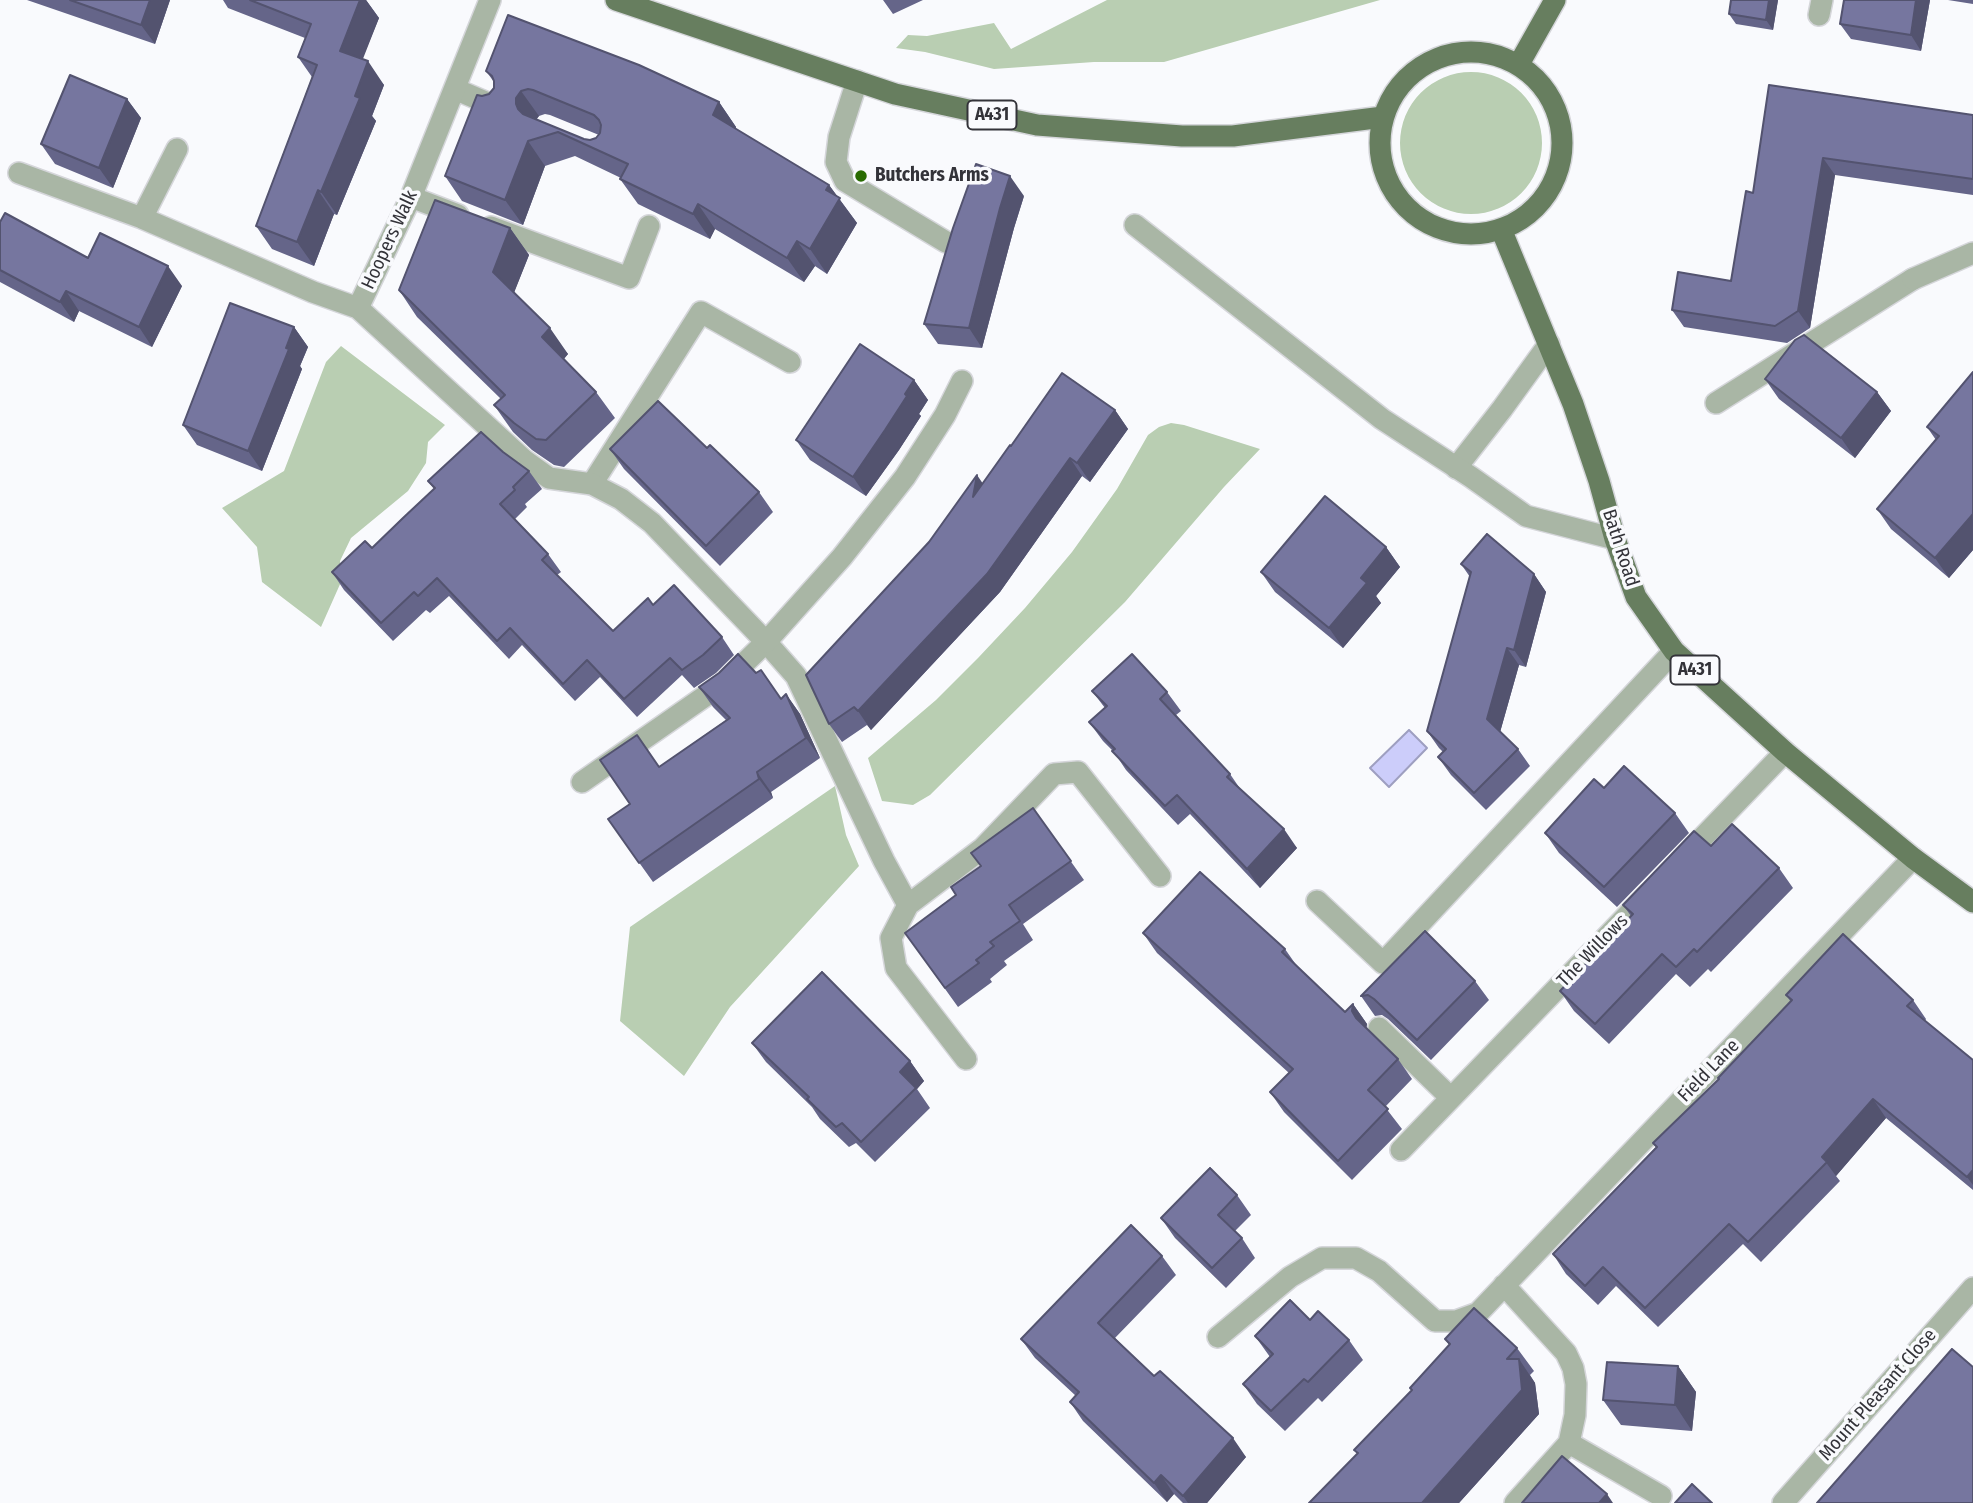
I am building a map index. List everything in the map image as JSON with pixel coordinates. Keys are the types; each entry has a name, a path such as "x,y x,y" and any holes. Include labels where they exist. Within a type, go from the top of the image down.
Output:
{"main road":[{"name":"A431","path":"616,0 895,94 1037,125 1182,136 1233,136 1383,117"},
{"path":"1519,64 1555,0"},
{"path":"1451,53 1488,53 1519,64 1544,87 1558,112 1563,148 1554,182 1534,209 1501,229 1472,234 1446,231 1413,214 1389,183 1380,153 1383,117 1393,95 1418,68 1451,53"},
{"name":"Bath Road","path":"1501,229 1573,404 1636,597 1674,651 1785,752 1913,858 1973,902"}],"street":[{"name":"Hoopers Walk","path":"19,173 142,218 313,292 358,308 411,197 491,0"},
{"path":"857,81 839,137 836,162 845,181 946,242"},
{"path":"454,89 499,108"},
{"path":"142,218 177,149"},
{"path":"411,197 629,278 649,226"},
{"path":"1135,225 1382,419 1526,516 1615,539"},
{"path":"1716,403 1913,279 1973,253"},
{"path":"358,308 524,460 549,478 592,484 621,499 652,523 766,642 796,676 884,861 908,905"},
{"path":"592,484 701,312 790,362"},
{"path":"1456,468 1549,344"},
{"path":"582,782 724,683 766,642 842,557 905,477 945,415 962,381"},
{"path":"1317,901 1383,963 1674,651"},
{"name":"The Willows","path":"1401,1150 1785,752"},
{"path":"966,1059 896,968 891,938 908,905 983,848 1054,774 1078,772 1160,876"},
{"name":"Field Lane","path":"1218,1337 1290,1277 1322,1258 1356,1258 1379,1271 1435,1321 1456,1321 1478,1313 1913,858"},
{"path":"1379,1028 1451,1098"},
{"path":"1504,1285 1566,1353 1576,1384 1575,1415 1569,1443 1515,1503"},
{"name":"Mount Pleasant Close","path":"1783,1503 1973,1288"},
{"path":"1569,1443 1661,1496"}],"green space":[{"path":"1107,0 1380,0 1164,62 1094,62 994,69 925,52 896,48 908,35 927,36 994,23 1011,49"},
{"path":"1471,72 1498,77 1522,92 1537,116 1542,143 1537,170 1522,194 1498,209 1471,214 1444,209 1420,194 1405,170 1400,143 1405,116 1420,92 1444,77"},
{"path":"341,346 445,425 428,442 426,463 408,491 351,538 340,561 341,582 321,627 262,582 257,547 222,508 284,471 326,362"},
{"path":"1171,423 1260,449 1125,602 930,795 913,805 882,801 868,758 936,700 1025,608 1072,552 1117,489 1148,435"},
{"path":"835,786 846,835 859,866 730,1007 684,1076 620,1021 630,927"}],"water":[{"path":"1409,730 1427,748 1389,787 1370,768"}],"building":[{"path":"70,0 150,0 141,25"},
{"path":"250,0 360,0 340,51 368,61 355,96 360,98 297,242 256,226 317,65 298,57 311,24"},
{"path":"1731,0 1769,0 1766,20 1729,14"},
{"path":"1844,0 1916,0 1911,35 1840,24"},
{"path":"508,15 639,65 719,102 713,115 829,185 826,190 840,198 810,249 797,241 787,258 698,204 693,214 620,179 628,164 558,132 528,141 505,200 445,176 477,95 489,94 494,88 492,76 486,71","holes":["533,90 594,115 601,125 600,133 596,138 584,139 523,114 518,109 516,98 521,91"]},
{"path":"70,75 127,99 99,168 41,144"},
{"path":"1769,85 1973,115 1973,179 1823,158 1798,311 1775,326 1672,310 1678,272 1731,281 1746,191 1753,193"},
{"path":"976,164 1010,176 969,328 924,324 953,228"},
{"path":"435,200 510,228 493,272 550,328 542,337 596,392 546,440 536,439 494,405 505,395 399,290"},
{"path":"5,213 88,258 100,233 168,266 139,327 66,291 60,302 0,270 0,222"},
{"path":"230,303 294,327 286,348 289,349 248,451 183,425"},
{"path":"1804,335 1877,392 1841,438 1765,379 1795,340"},
{"path":"860,344 914,380 905,394 907,396 853,477 796,440"},
{"path":"1973,372 1973,514 1935,558 1877,509 1939,436 1927,427"},
{"path":"1062,373 1115,410 1077,463 1070,458 987,574 858,711 854,707 829,724 806,675 929,542 977,475 973,497"},
{"path":"658,401 707,448 710,445 759,492 706,546 610,449"},
{"path":"481,432 529,471 500,504 548,554 542,560 613,631 648,598 653,605 674,585 722,637 682,670 670,658 624,699 587,660 563,684 510,628 497,641 437,578 418,596 414,592 381,623 332,572 365,541 372,548 435,488 428,481"},
{"path":"1325,496 1386,547 1361,578 1367,583 1329,628 1261,572"},
{"path":"1487,534 1534,574 1514,650 1507,648 1487,719 1518,749 1474,793 1438,757 1446,749 1427,731 1471,572 1461,564"},
{"path":"738,654 756,673 761,670 781,699 786,694 806,738 757,772 759,779 639,863 608,819 630,804 600,760 637,735 659,767 730,718 699,687 719,673"},
{"path":"1132,654 1167,692 1160,699 1230,774 1227,777 1284,829 1247,869 1177,795 1165,806 1112,751 1115,749 1089,722 1107,706 1092,691"},
{"path":"1624,766 1675,813 1604,887 1545,833 1594,779 1604,788"},
{"path":"1033,808 1071,861 1009,905 1020,921 990,942 994,946 976,960 979,963 945,988 905,933 956,895 951,887 981,866 971,853"},
{"path":"1732,824 1779,868 1697,952 1694,949 1676,967 1662,954 1595,1024 1560,991 1633,914 1623,905 1694,831 1711,846"},
{"path":"1200,872 1285,949 1282,952 1345,1012 1353,1004 1352,1011 1356,1018 1398,1059 1368,1090 1388,1109 1338,1161 1270,1092 1293,1069 1143,933"},
{"path":"1425,931 1475,981 1417,1040 1374,999 1368,995 1361,996"},
{"path":"1843,934 1913,1000 1907,1006 1973,1060 1973,1170 1967,1177 1873,1099 1822,1157 1827,1162 1748,1242 1729,1224 1645,1308 1603,1267 1585,1286 1553,1254 1657,1147 1653,1143 1719,1079 1792,1000 1786,995"},
{"path":"822,972 910,1061 900,1072 916,1088 861,1142 842,1123 836,1127 807,1099 809,1097 752,1043"},
{"path":"1210,1168 1237,1195 1218,1215 1242,1238 1212,1268 1161,1218"},
{"path":"1131,1225 1162,1256 1098,1323 1154,1376 1160,1371 1233,1438 1183,1496 1161,1475 1154,1483 1070,1402 1079,1392 1021,1339"},
{"path":"1290,1300 1310,1320 1318,1311 1349,1340 1308,1382 1304,1379 1271,1411 1243,1384 1273,1354 1255,1336"},
{"path":"1474,1308 1517,1348 1507,1359 1519,1359 1522,1390 1422,1503 1309,1503 1358,1453 1354,1450 1412,1390 1410,1388 1450,1344 1445,1339"},
{"path":"1952,1349 1973,1367 1973,1503 1817,1503"},
{"path":"1607,1362 1678,1366 1675,1405 1603,1400"},
{"path":"1562,1456 1607,1494 1599,1503 1522,1503"},
{"path":"1692,1484 1712,1503 1675,1503"}],"place":[{"name":"Butchers Arms","path":"861,176"}]}
